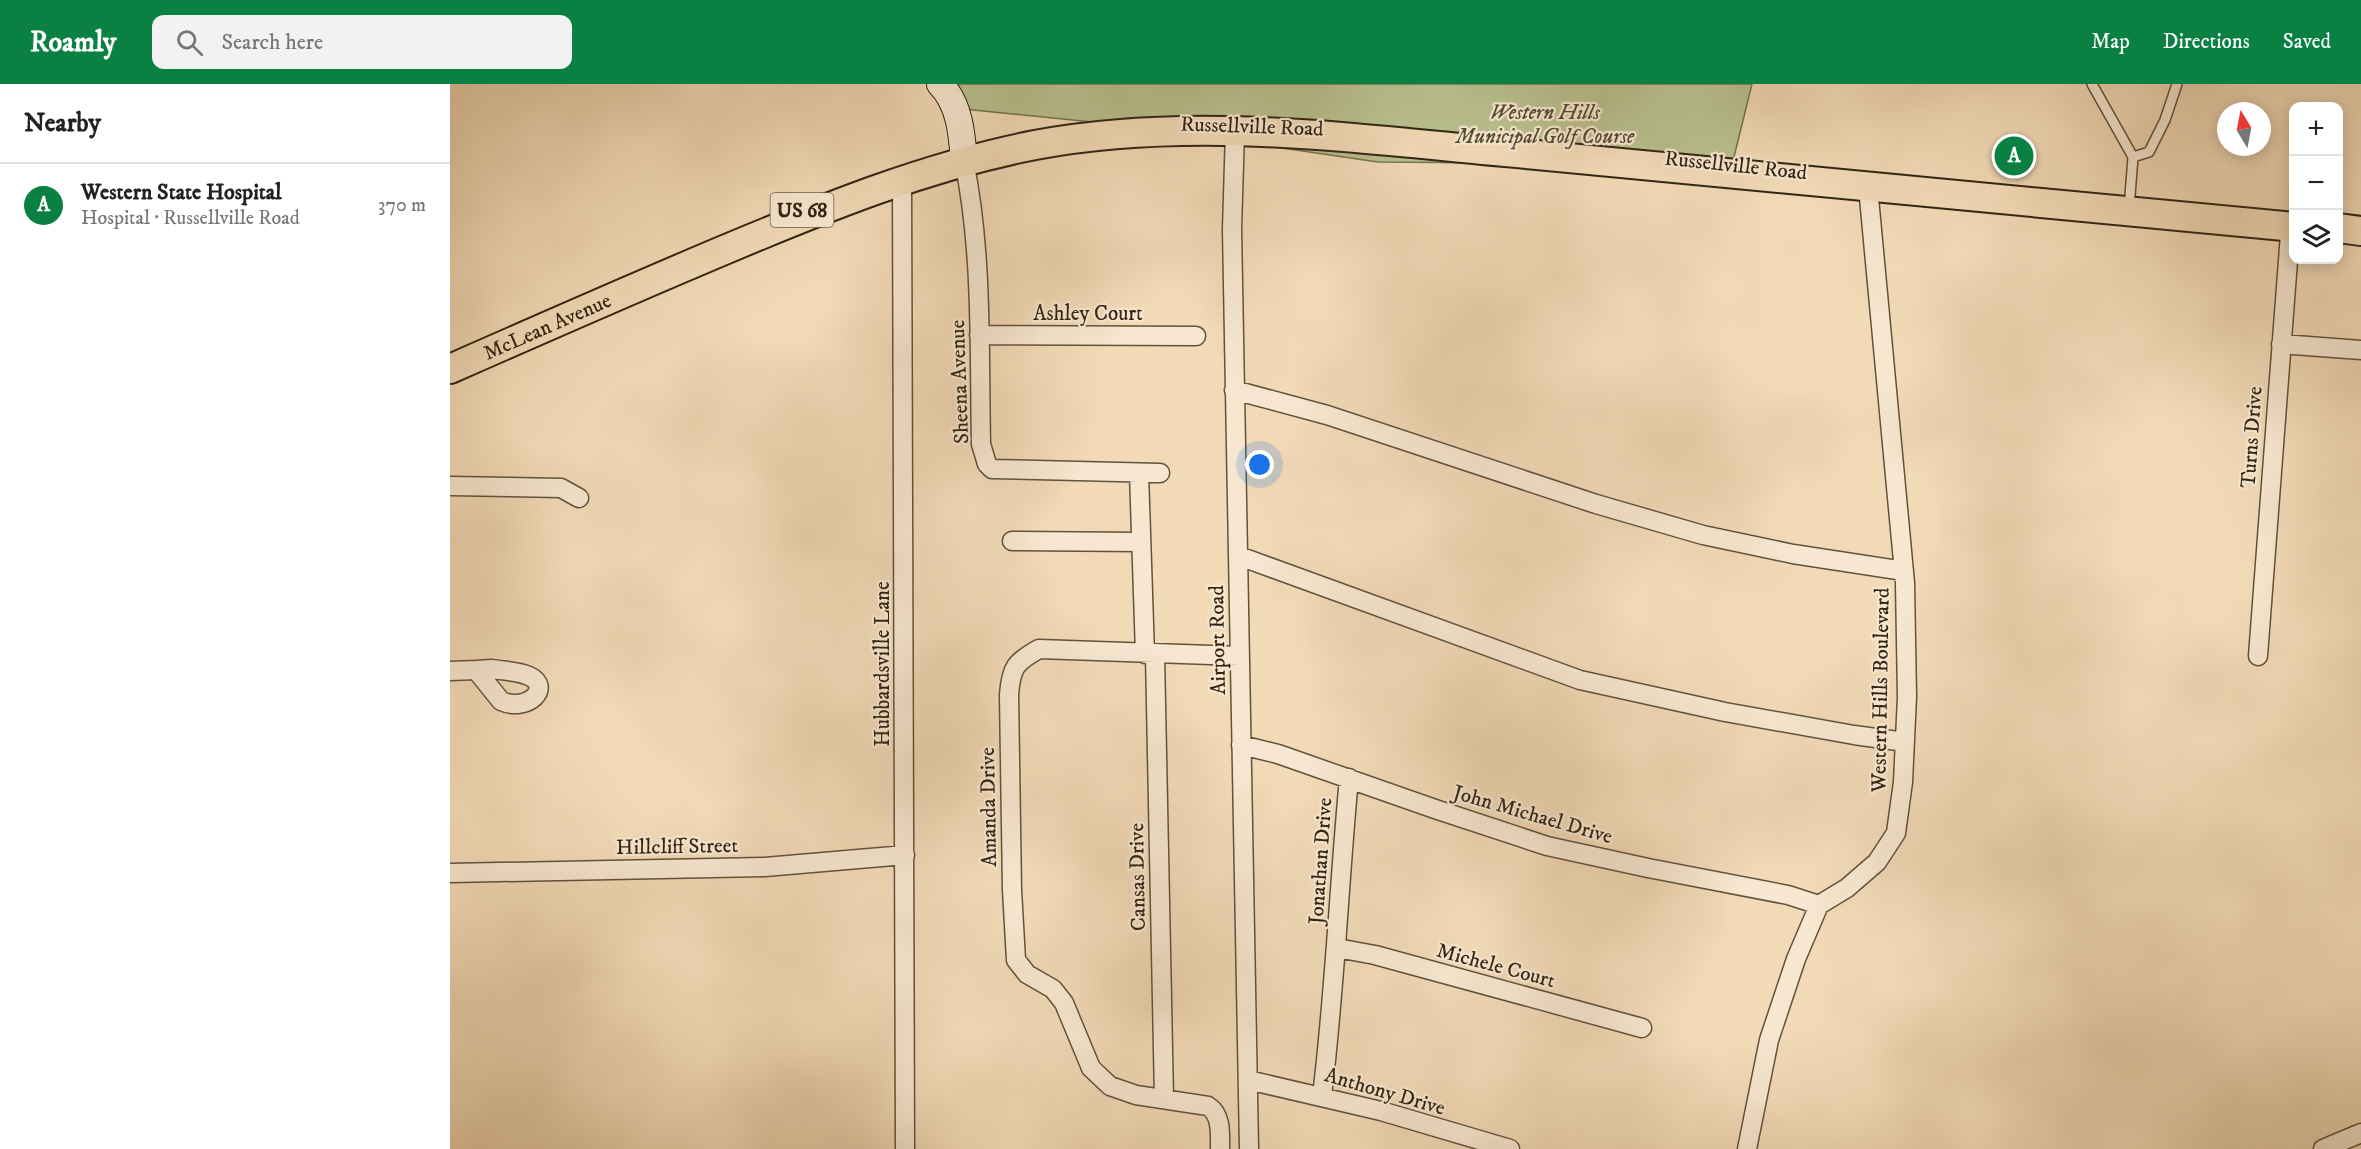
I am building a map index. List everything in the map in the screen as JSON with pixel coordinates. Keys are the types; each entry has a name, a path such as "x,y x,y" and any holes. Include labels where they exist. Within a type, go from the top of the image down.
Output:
{"main road":[{"path":"940,84 961,126 964,157"},
{"name":"Russellville Road","path":"964,157 1036,138 1112,128 1177,123 1274,124 1611,152 2289,224"},
{"name":"Russellville Road","path":"964,157 1110,135 1177,131 1235,131 1298,134 1598,160 1868,187 2129,207"},
{"name":"McLean Avenue","path":"450,369 798,219 964,157"},
{"name":"McLean Avenue","path":"646,283 854,188 900,172 964,157"},
{"path":"2343,230 2361,232"}],"street":[{"name":"Airport Road","path":"1235,131 1232,229 1234,390 1249,1149"},
{"name":"Sheena Avenue","path":"964,157 971,192 979,291 981,444 987,464 993,469 1160,473"},
{"name":"Hubbardsville Lane","path":"902,180 905,1149"},
{"name":"Western Hills Boulevard","path":"1819,905 1847,888 1877,862 1896,832 1903,782 1907,698 1904,571 1868,187"},
{"name":"Turns Drive","path":"2258,656 2289,257"},
{"name":"Ashley Court","path":"979,335 1196,336"},
{"path":"2281,344 2361,350"},
{"path":"1234,390 1326,415 1596,504 1703,535 1793,554 1904,571"},
{"name":"Cansas Drive","path":"1139,473 1141,542 1150,654 1164,1099"},
{"path":"450,486 561,488 579,498"},
{"path":"1012,541 1141,542"},
{"path":"1239,556 1580,680 1725,712 1905,742"},
{"name":"Amanda Drive","path":"1220,1149 1218,1119 1208,1106 1136,1095 1110,1086 1091,1068 1064,1003 1053,989 1027,974 1016,960 1012,891 1009,694 1010,677 1017,662 1039,650 1240,656"},
{"path":"450,671 476,669"},
{"name":"John Michael Drive","path":"1242,745 1278,753 1547,846 1788,895 1819,905"},
{"name":"Jonathan Drive","path":"1322,1096 1337,948 1349,778"},
{"name":"Hillcliff Street","path":"450,873 765,867 905,855"},
{"path":"1747,1149 1769,1040 1796,959 1819,905"},
{"name":"Michele Court","path":"1337,948 1375,955 1642,1028"},
{"name":"Anthony Drive","path":"1248,1080 1322,1096 1510,1149"},
{"path":"2323,1149 2361,1133"}],"lane":[{"path":"2092,84 2133,157 2129,207"},
{"path":"2133,157 2149,152 2165,120 2176,84"}],"green space":[{"name":"Western Hills Municipal Golf Course","path":"955,84 1752,84 1732,165 1378,162 1132,126 954,108"}],"place":[{"name":"Western State Hospital","path":"2014,156"}]}
